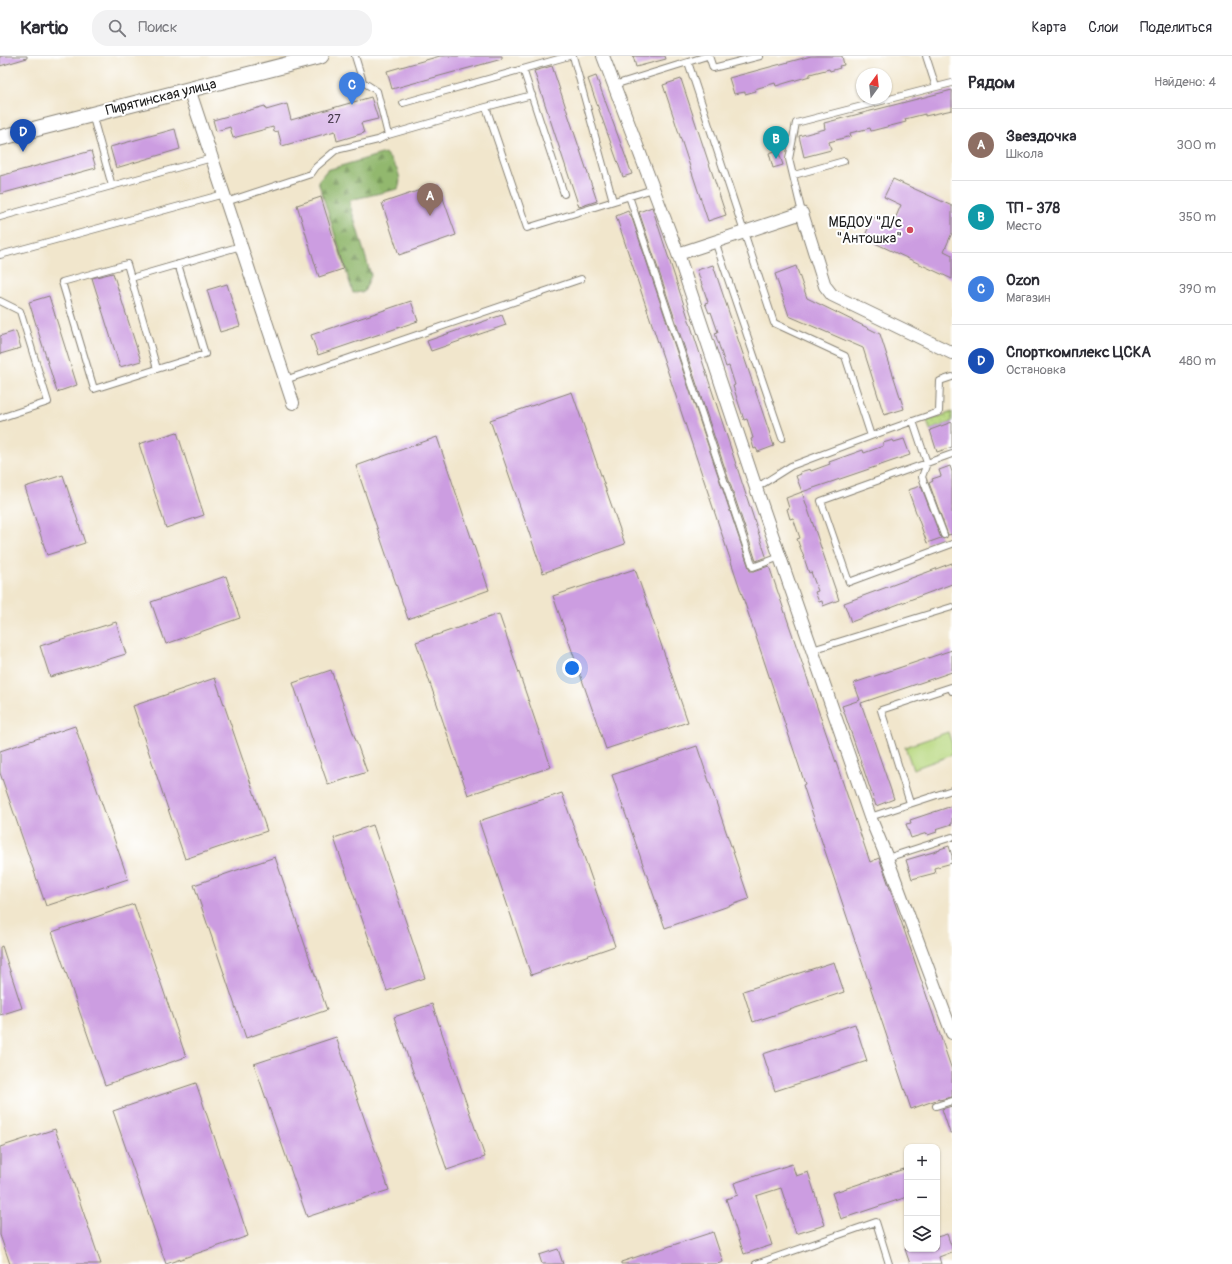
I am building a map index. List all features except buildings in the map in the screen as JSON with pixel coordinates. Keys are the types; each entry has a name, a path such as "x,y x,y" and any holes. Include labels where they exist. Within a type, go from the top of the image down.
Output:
{"street":[{"name":"Пирятинская улица","path":"0,138 321,56"},
{"path":"603,56 678,254 756,488 870,817 887,858 952,1033"},
{"path":"189,89 293,403"},
{"path":"678,254 802,212 825,286 832,295 952,353"}],"lane":[{"path":"355,56 363,82 376,92 388,135"},
{"path":"403,103 569,56"},
{"path":"573,56 613,201"},
{"path":"614,85 708,56 713,68 760,56"},
{"path":"926,56 936,87"},
{"path":"688,62 774,322 845,356 871,436"},
{"path":"523,69 564,194"},
{"path":"802,212 789,159 796,123 952,83"},
{"path":"0,255 225,198 311,174 316,167 336,150 378,140 388,135 532,95"},
{"path":"486,108 527,228 653,189"},
{"path":"92,114 112,186"},
{"path":"0,218 212,158"},
{"path":"794,175 844,161"},
{"path":"629,196 753,567 780,557"},
{"path":"715,241 782,438"},
{"path":"131,278 241,246"},
{"path":"157,369 127,264 62,282 94,389 205,354 178,264"},
{"path":"285,380 581,279"},
{"path":"0,301 20,311 48,402 0,418"},
{"path":"756,488 791,466 939,412 940,381 952,377"},
{"path":"913,421 928,463 922,476 944,535"},
{"path":"952,454 821,501 849,582 952,544"},
{"path":"812,650 952,607"},
{"path":"910,803 881,710 951,686 952,691"},
{"path":"870,817 952,790"},
{"path":"887,858 952,837"},
{"path":"936,1106 952,1101"},
{"path":"756,1264 876,1222 890,1264"}],"green space":[{"path":"385,153 395,165 399,175 400,184 398,189 350,200 350,205 371,275 364,292 353,293 318,181 327,170"},
{"path":"952,412 952,422 930,430 927,421"},
{"path":"948,732 952,744 952,755 913,769 905,747"}],"place":[{"name":"Ozon","path":"352,105"},
{"name":"Спорткомплекс ЦСКА","path":"23,152"},
{"name":"ТП - 378","path":"776,159"},
{"name":"Звездочка","path":"430,216"},
{"name":"МБДОУ \"Д/с \"Антошка\"","path":"910,230"}]}
